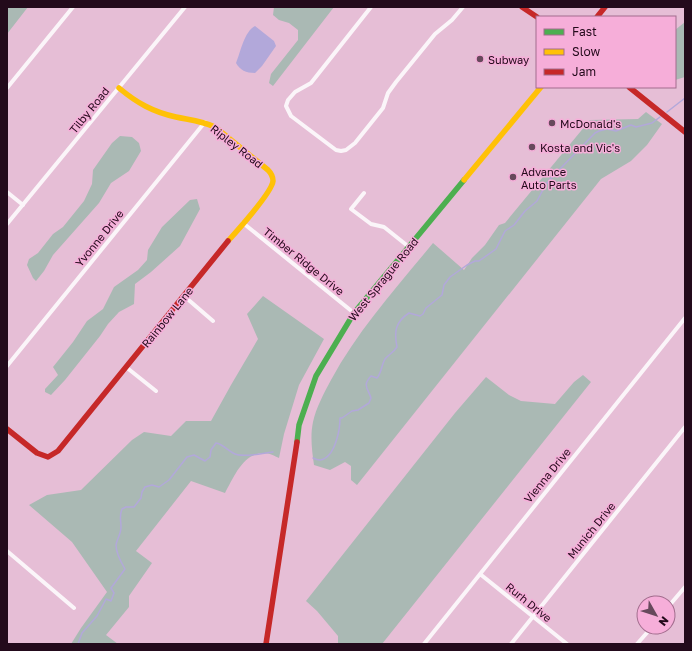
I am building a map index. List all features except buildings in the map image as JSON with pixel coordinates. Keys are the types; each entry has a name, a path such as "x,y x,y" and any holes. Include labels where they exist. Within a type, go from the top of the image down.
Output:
{"street":[{"path":"7,88 73,7"},
{"name":"Tilby Road","path":"7,224 185,7"},
{"path":"371,7 310,83 295,92 288,100 286,106 291,116 336,150 346,150 356,143 383,108 388,93 396,82 435,34 452,20 463,7"},
{"path":"522,7 536,17"},
{"path":"598,16 605,7"},
{"name":"Ripley Road","path":"119,88 134,101 155,111 175,117 205,122 215,127 268,170"},
{"name":"West Sprague Road","path":"266,644 299,425 316,376 354,313 540,88"},
{"path":"630,88 685,132"},
{"name":"Yvonne Drive","path":"7,366 205,122"},
{"name":"Rainbow Lane","path":"7,429 37,453 48,457 58,451 268,192 274,182 272,175 268,170"},
{"path":"7,192 23,205"},
{"path":"364,193 351,209 372,224 384,227 409,246"},
{"name":"Timber Ridge Drive","path":"242,223 354,313"},
{"path":"184,296 213,321"},
{"name":"Vienna Drive","path":"424,644 685,318"},
{"path":"126,367 156,391"},
{"name":"Munich Drive","path":"511,644 685,427"},
{"path":"7,552 74,608"},
{"name":"Rurh Drive","path":"480,574 567,644"},
{"path":"676,598 685,587"},
{"path":"637,644 645,635"}],"shaded area":[{"path":"7,7 28,7 7,34"},
{"path":"274,7 334,7 273,86 269,83 271,74 298,40 298,30 289,23 279,20 273,15"},
{"path":"685,22 685,77 676,80 676,29"},
{"path":"255,26 274,41 276,46 262,66 255,73 244,71 239,68 236,63 245,37"},
{"path":"646,112 662,124 647,145 631,161 601,179 357,485 351,480 351,466 345,462 330,470 314,465 311,438 314,417 331,380 366,326 433,243 464,270 472,258 485,245 499,225 505,223 590,120 638,119"},
{"path":"120,136 132,137 139,143 141,151 129,171 111,183 99,203 53,255 44,271 36,281 27,265 29,259 38,253 53,234 63,227 84,201 92,184 93,170 112,143"},
{"path":"197,199 200,209 180,246 135,284 134,304 119,312 108,324 65,380 51,395 45,392 45,389 58,375 53,367 73,342 87,321 103,309 114,287 138,270 147,260 148,250 162,227 190,200"},
{"path":"263,296 324,339 299,385 284,434 279,458 264,453 250,457 240,467 225,493 191,481 136,551 152,563 129,596 129,607 106,635 118,644 71,644 107,592 72,542 29,505 47,495 81,490 132,440 144,432 171,436 186,421 211,421 258,339 247,314"},
{"path":"583,375 591,382 382,644 338,644 338,636 317,611 306,601 455,413 486,377 509,395 521,401 555,404 574,382"}],"waterway":[{"path":"667,112 685,98"},
{"path":"313,458 317,460 325,458 333,449 338,436 340,418 369,403 371,398 366,387 368,379 371,376 377,378 385,359 397,347 396,332 398,324 404,316 409,313 420,316 423,314 426,308 442,295 444,285 450,277 467,265 475,261 479,261 496,249 505,231 514,225 525,211 537,201 546,184 595,133 607,129 616,131 631,125 636,127 652,123 660,117"},
{"path":"78,644 82,633 97,616 106,599 111,601 114,593 111,588 125,569 120,561 116,548 121,530 120,516 122,509 126,507 134,507 141,498 145,487 152,485 159,487 169,480 187,457 194,455 205,461 210,457 211,450 216,443 232,453 239,455 273,452"}],"traffic: fast":[{"path":"297,442 299,425 316,376 354,313 464,180"}],"traffic: slow":[{"path":"119,88 132,98 153,110 215,127 270,172 273,181 267,194 228,241"},
{"path":"464,180 540,88"}],"traffic: jam":[{"path":"522,7 536,16"},
{"path":"598,16 605,7"},
{"path":"630,88 685,132"},
{"path":"7,429 37,453 48,457 58,451 228,241"},
{"path":"266,644 297,442"}],"place":[{"name":"Subway","path":"480,59"},
{"name":"McDonald's","path":"552,123"},
{"name":"Kosta and Vic's","path":"532,147"},
{"name":"Advance Auto Parts","path":"513,177"}]}
